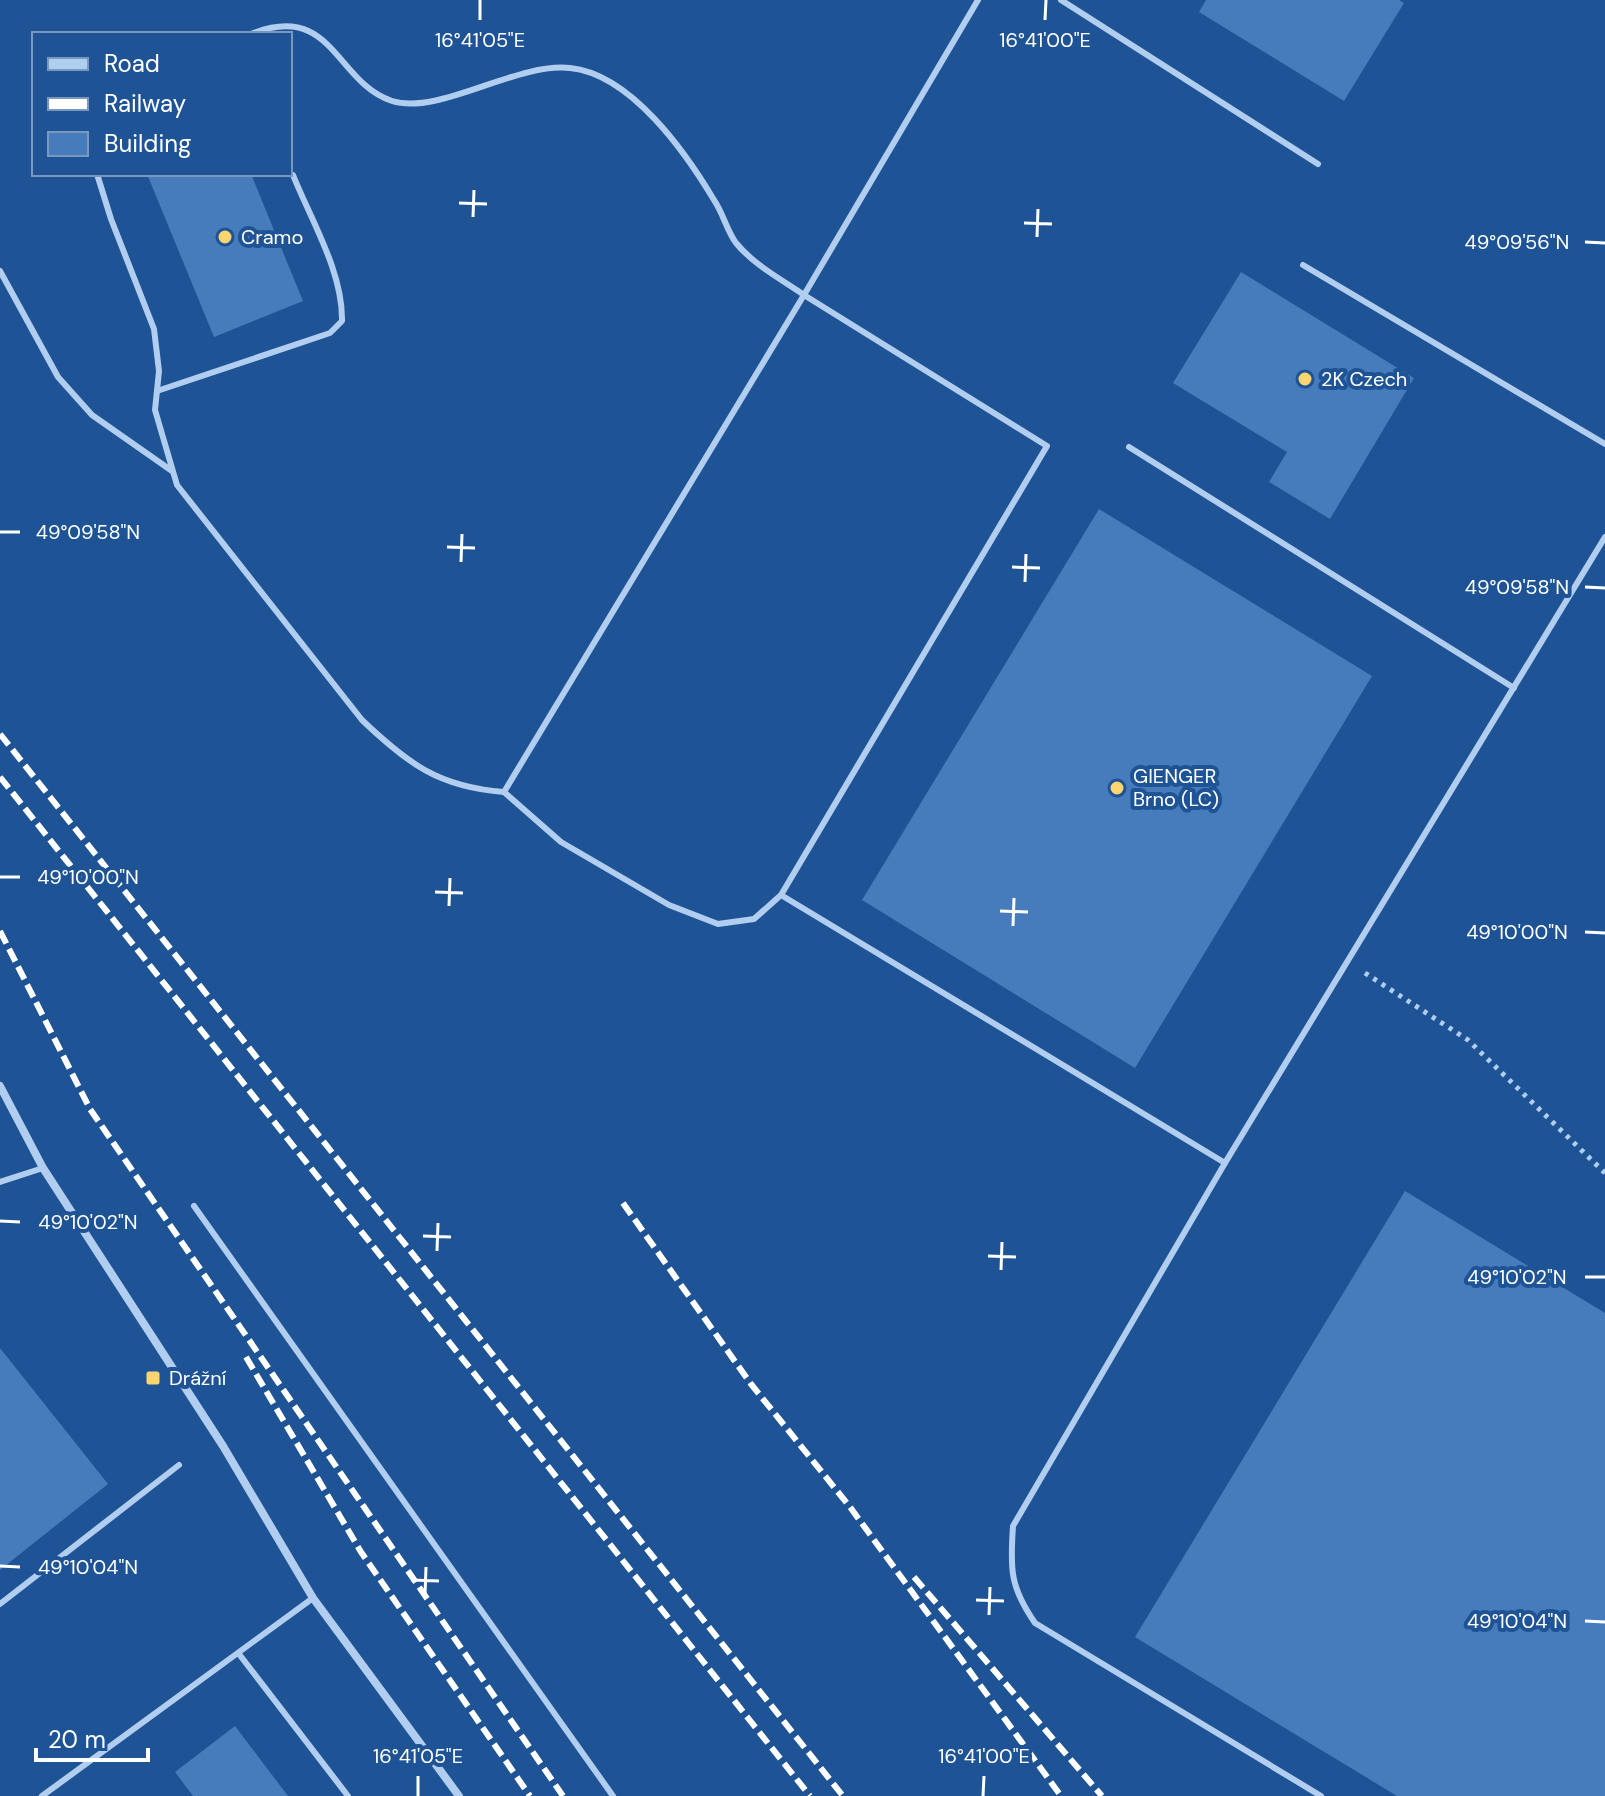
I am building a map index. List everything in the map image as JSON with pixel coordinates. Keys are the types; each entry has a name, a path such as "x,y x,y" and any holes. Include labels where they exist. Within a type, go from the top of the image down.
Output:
{"street":[{"path":"0,1086 43,1168 223,1446 313,1598 459,1796"}],"lane":[{"path":"504,792 978,0"},
{"path":"1061,0 1318,164"},
{"path":"98,176 154,329 159,371 155,410 177,485 362,720 397,754 435,778 473,790 504,792 561,842 669,905 718,924 754,919 781,895 1047,446 758,264 735,241 717,203 673,135 603,79 571,68 526,72 433,101 396,102 377,95 333,47 317,35 289,26 260,32"},
{"path":"157,391 330,333 342,321 342,304 328,261 293,175"},
{"path":"1303,265 1605,444"},
{"path":"0,271 58,377 92,415 172,471"},
{"path":"1129,447 1514,688"},
{"path":"1321,1796 1035,1623 1017,1597 1010,1566 1013,1526 1225,1163 1605,537"},
{"path":"781,895 1225,1163"},
{"path":"0,1182 43,1168"},
{"path":"194,1206 613,1796"},
{"path":"0,1604 179,1465"},
{"path":"42,1796 313,1598"},
{"path":"239,1654 348,1796"}],"path":[{"path":"1347,962 1468,1040 1605,1173"}],"building":[{"path":"1206,0 1399,0 1404,3 1344,101 1199,12"},
{"name":"Cramo","path":"148,176 252,176 303,301 214,337"},
{"path":"1241,272 1414,378 1330,519 1269,482 1287,452 1173,383"},
{"name":"GIENGER Brno (LC)","path":"1099,509 1372,676 1135,1068 862,900"},
{"path":"1405,1191 1605,1313 1605,1796 1397,1796 1135,1637"},
{"path":"0,1348 108,1484 0,1570"},
{"path":"235,1726 288,1796 193,1796 175,1772"}],"railway":[{"path":"0,734 843,1796"},
{"path":"0,777 810,1796"},
{"path":"0,931 90,1109 563,1796"},
{"path":"623,1203 751,1384 850,1507 1061,1796"},
{"path":"246,1357 361,1552 530,1796"},
{"path":"914,1577 1102,1796"}],"place":[{"name":"Cramo","path":"225,237"},
{"name":"2K Czech","path":"1305,379"},
{"name":"GIENGER Brno (LC)","path":"1117,788"},
{"name":"Drážní","path":"153,1378"}]}
